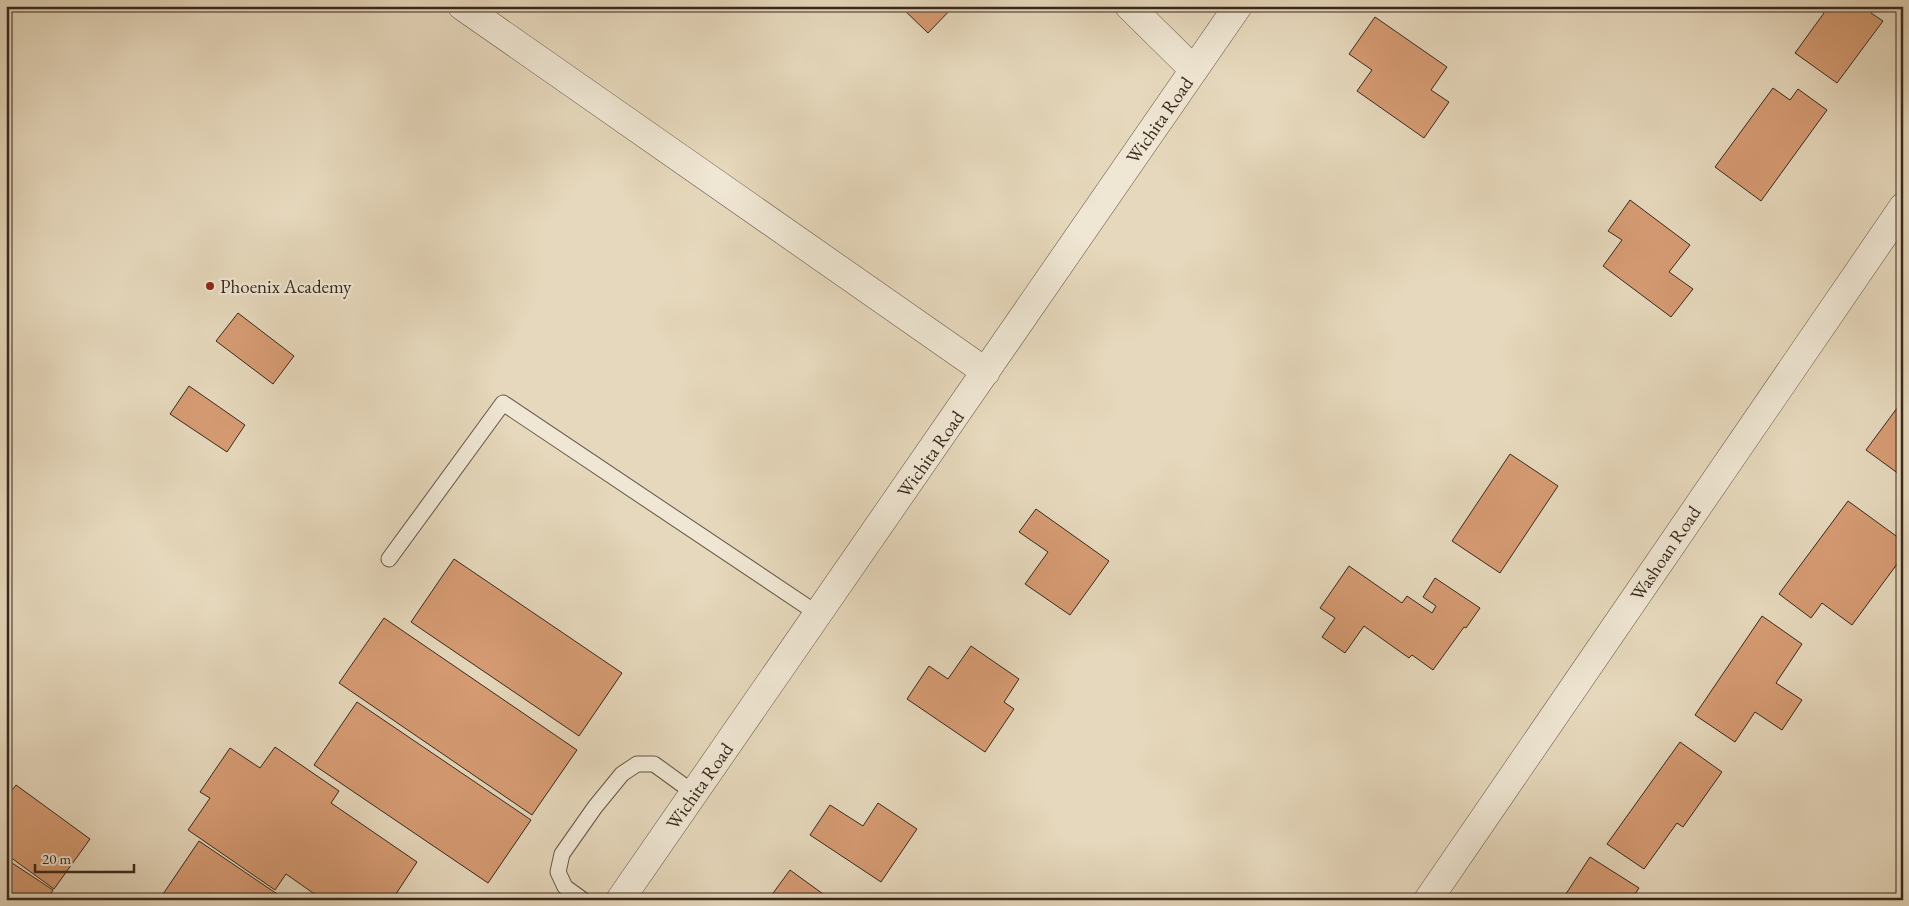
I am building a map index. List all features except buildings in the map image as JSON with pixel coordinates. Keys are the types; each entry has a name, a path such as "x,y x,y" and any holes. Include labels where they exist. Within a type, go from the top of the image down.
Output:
{"street":[{"path":"462,6 986,372"},
{"path":"1129,6 1194,70"},
{"name":"Wichita Road","path":"620,900 1238,6"},
{"name":"Washoan Road","path":"1428,900 1903,207"}],"lane":[{"path":"389,559 503,403 818,614"},
{"path":"583,900 565,887 558,872 562,854 595,807 622,774 637,764 654,764 694,793"}],"place":[{"name":"Phoenix Academy","path":"210,286"}]}
